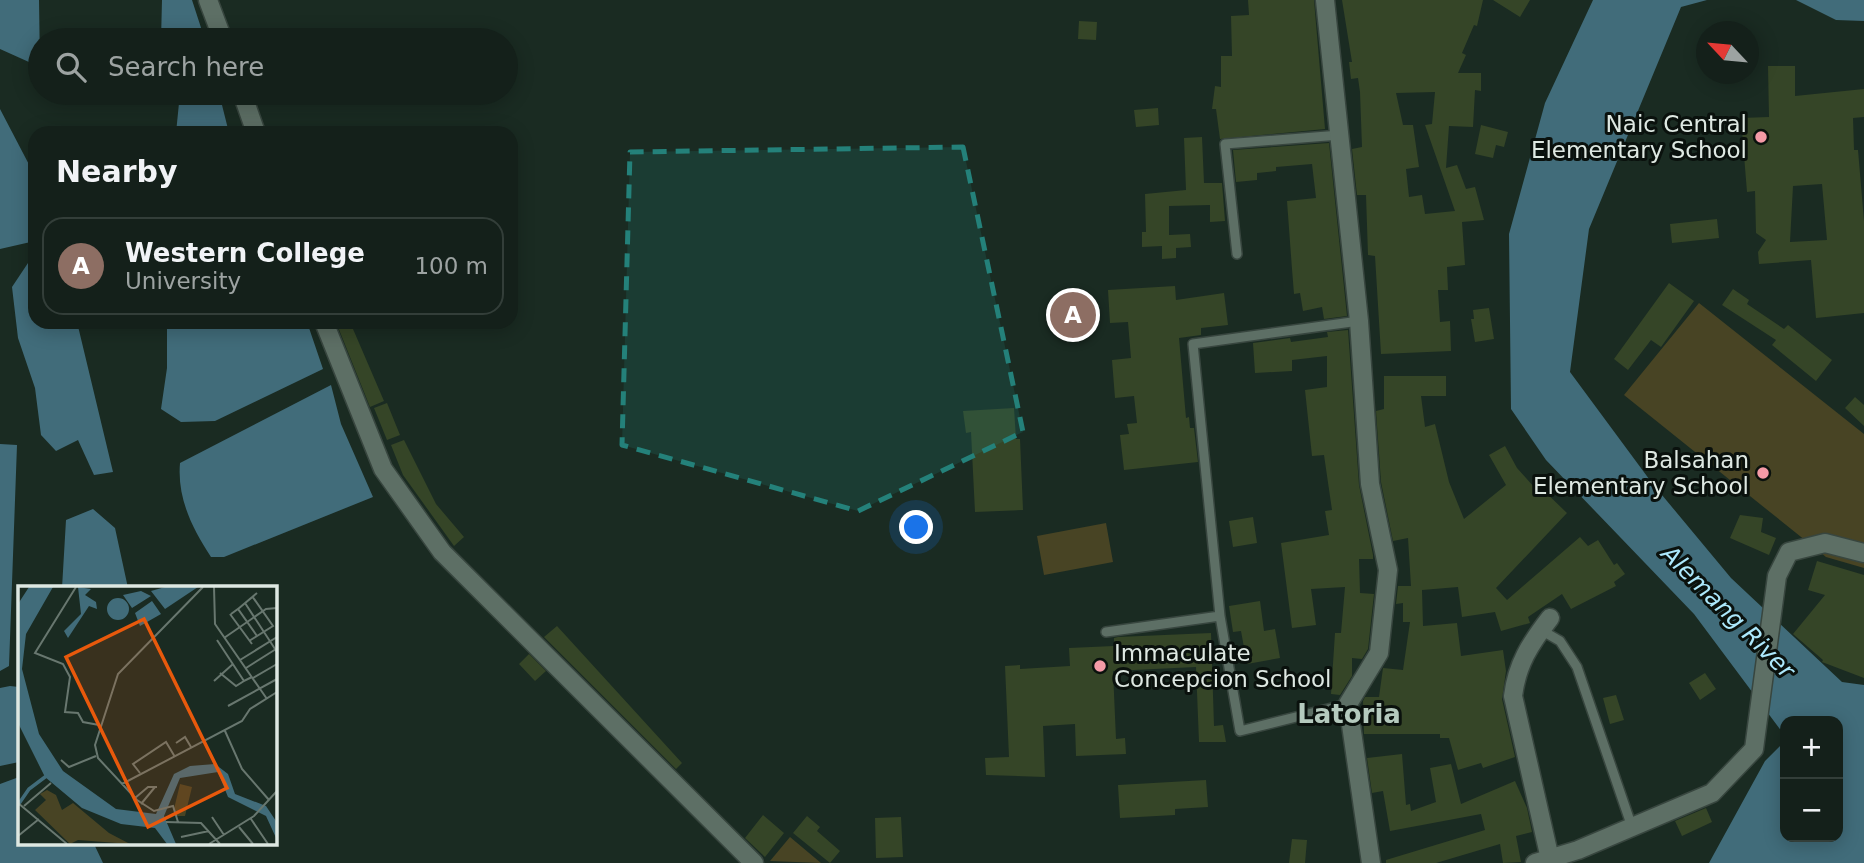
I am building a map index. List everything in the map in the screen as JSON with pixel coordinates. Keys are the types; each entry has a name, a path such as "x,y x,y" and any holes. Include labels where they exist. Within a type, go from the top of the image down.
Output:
{"street":[{"path":"208,0 218,28"},
{"path":"1325,0 1359,321 1370,484 1388,570 1379,653 1348,704 1371,863"},
{"path":"246,105 254,126"},
{"path":"327,329 383,469 442,551 749,862"},
{"path":"1546,624 1525,650 1515,677 1513,696 1542,861 1712,793 1754,749 1777,576 1789,552 1825,543 1864,553"}],"lane":[{"path":"1237,254 1225,144 1340,135"},
{"path":"1348,704 1240,731 1220,616 1192,344 1359,321"},
{"path":"1106,632 1220,616"},
{"path":"1546,624 1577,667 1632,827"}],"highlighted area":[{"path":"963,147 1023,432 858,511 622,445 630,152"}],"shaded area":[{"path":"1699,303 1864,434 1864,568 1826,557 1624,395"},
{"path":"1106,523 1113,562 1044,575 1037,536"},
{"path":"790,837 821,863 770,861"}],"water":[{"path":"0,0 39,0 39,28 28,28 28,62 0,49"},
{"path":"162,0 192,0 201,28 161,28"},
{"name":"Alemang River","path":"1593,0 1707,0 1681,7 1589,229 1570,372 1652,483 1731,578 1842,682 1864,685 1864,863 1709,863 1765,761 1780,746 1780,842 1843,842 1843,716 1780,716 1780,729 1694,614 1546,460 1511,409 1509,234 1545,103"},
{"path":"1796,0 1864,0 1864,21 1836,20"},
{"path":"179,105 222,105 227,126 177,126"},
{"path":"0,109 28,163 28,243 0,249"},
{"path":"28,263 28,329 79,329 113,472 94,475 78,440 56,451 41,435 35,388 18,338 12,287"},
{"path":"167,329 309,329 323,369 215,421 181,422 161,409 167,368"},
{"path":"331,385 341,424 373,497 224,557 211,557 183,500 180,463"},
{"path":"0,444 17,445 9,666 0,671"},
{"path":"93,509 115,528 128,586 62,586 66,520"},
{"path":"18,687 18,762 0,766 0,688"},
{"path":"18,777 18,846 95,846 103,863 0,863 0,784"}],"building":[{"path":"1248,0 1314,0 1325,129 1220,139 1216,109 1212,109 1215,86 1221,87 1221,56 1232,56 1231,16 1249,15"},
{"path":"1342,0 1483,0 1477,26 1474,25 1462,53 1466,55 1458,73 1481,73 1481,91 1475,90 1473,127 1449,126 1446,168 1457,165 1466,189 1475,187 1484,220 1462,222 1465,265 1447,267 1448,290 1438,290 1440,322 1450,321 1451,351 1381,354 1375,256 1368,255 1366,195 1357,195 1352,149 1362,147 1360,92 1358,78 1351,79 1349,62 1352,62","holes":["1435,92 1432,124 1425,125 1455,211 1425,214 1422,195 1409,197 1406,169 1419,167 1413,125 1403,125 1396,93"]},
{"path":"1493,0 1530,0 1520,17"},
{"path":"1079,21 1097,22 1096,40 1078,39"},
{"path":"1768,66 1795,66 1795,96 1864,89 1864,117 1853,118 1854,150 1858,150 1864,221 1864,313 1816,318 1811,260 1759,264 1758,252 1766,240 1756,233 1755,191 1747,192 1741,118 1769,117","holes":["1822,184 1827,240 1790,242 1793,186"]},
{"path":"1158,108 1159,125 1136,127 1134,110"},
{"path":"1481,125 1508,132 1504,147 1496,145 1493,158 1475,154"},
{"path":"1202,137 1204,183 1222,183 1225,221 1210,222 1210,205 1169,206 1169,235 1190,234 1191,247 1176,248 1176,258 1162,259 1162,246 1142,247 1142,232 1146,232 1145,194 1186,190 1184,138"},
{"path":"1329,143 1347,316 1324,319 1322,307 1303,311 1300,293 1294,294 1292,269 1287,201 1316,198 1312,164 1276,167 1276,171 1257,173 1257,180 1236,182 1233,150"},
{"path":"1717,219 1719,238 1672,243 1670,224"},
{"path":"1669,283 1694,301 1661,347 1651,340 1628,370 1614,359"},
{"path":"1175,286 1176,300 1224,293 1228,325 1201,328 1201,335 1179,338 1186,418 1189,417 1190,428 1194,428 1198,462 1124,470 1120,435 1129,434 1127,424 1137,423 1134,396 1115,398 1112,360 1131,358 1128,322 1110,323 1108,290"},
{"path":"1733,289 1749,300 1747,304 1784,329 1788,325 1832,360 1816,381 1772,345 1776,340 1722,305"},
{"path":"1489,308 1494,339 1475,342 1471,319 1474,319 1473,310"},
{"path":"339,329 353,329 384,401 370,407"},
{"path":"1348,330 1359,485 1373,555 1373,559 1359,559 1360,593 1374,594 1368,649 1362,659 1352,658 1352,676 1340,695 1331,694 1335,633 1341,633 1345,587 1311,589 1316,625 1292,628 1281,543 1329,535 1325,511 1332,510 1324,455 1312,456 1305,390 1327,387 1327,356 1292,360 1292,371 1255,373 1253,343 1328,337 1327,332"},
{"path":"1384,376 1446,376 1446,396 1421,396 1425,427 1435,424 1449,482 1464,519 1506,485 1489,455 1505,446 1517,468 1534,487 1537,484 1567,513 1496,588 1507,600 1580,537 1588,546 1598,540 1614,565 1617,563 1625,574 1614,582 1616,586 1571,609 1562,594 1528,617 1530,623 1501,631 1495,612 1462,617 1458,587 1422,590 1423,626 1457,623 1461,656 1503,650 1506,671 1502,699 1515,757 1483,768 1481,763 1458,770 1449,738 1440,738 1440,734 1364,734 1363,701 1365,697 1379,697 1383,668 1403,670 1410,622 1403,622 1403,603 1396,604 1398,586 1411,586 1408,538 1393,541 1381,482 1376,411 1384,409"},
{"path":"1855,397 1864,405 1864,426 1845,408"},
{"path":"387,403 400,435 387,440 374,408"},
{"path":"1014,408 1016,439 1020,439 1023,510 975,512 971,432 966,433 963,411"},
{"path":"404,440 436,504 464,537 454,546 403,475 391,445"},
{"path":"1740,515 1763,518 1761,532 1776,538 1769,555 1730,538"},
{"path":"1253,517 1257,543 1233,547 1229,521"},
{"path":"1817,561 1864,575 1864,678 1822,662 1823,660 1793,634 1825,595 1808,590"},
{"path":"1260,601 1264,631 1275,629 1280,658 1247,664 1241,631 1233,632 1229,606"},
{"path":"557,626 682,763 676,769 544,637"},
{"path":"1211,633 1214,726 1223,725 1226,742 1199,742 1196,667 1113,671 1116,739 1125,738 1126,754 1076,756 1075,724 1043,726 1045,777 986,775 985,758 1009,757 1005,666 1020,665 1020,669 1070,666 1069,648 1114,646 1114,638 1118,637"},
{"path":"529,654 546,671 535,681 519,664"},
{"path":"1705,673 1716,689 1700,700 1689,683"},
{"path":"1616,695 1624,720 1610,724 1603,698"},
{"path":"1402,754 1406,805 1410,804 1411,811 1436,802 1430,768 1451,764 1461,804 1515,781 1527,808 1532,832 1516,836 1521,862 1503,863 1500,844 1436,863 1386,863 1386,860 1485,830 1481,814 1390,831 1383,791 1372,793 1367,758"},
{"path":"1206,780 1208,807 1175,809 1175,815 1120,818 1118,785"},
{"path":"1706,808 1712,822 1682,836 1675,821"},
{"path":"763,815 784,833 765,857 745,838"},
{"path":"807,816 820,827 817,831 840,851 830,863 793,833"},
{"path":"901,817 903,857 876,858 875,818"},
{"path":"1292,839 1307,840 1305,863 1289,863"}],"place":[{"name":"Naic Central Elementary School","path":"1761,137"},
{"name":"Western College","path":"1073,315"},
{"name":"Balsahan Elementary School","path":"1763,473"},
{"name":"Immaculate Concepcion School","path":"1100,666"}],"district":[{"name":"Latoria","path":"1349,714"}]}
